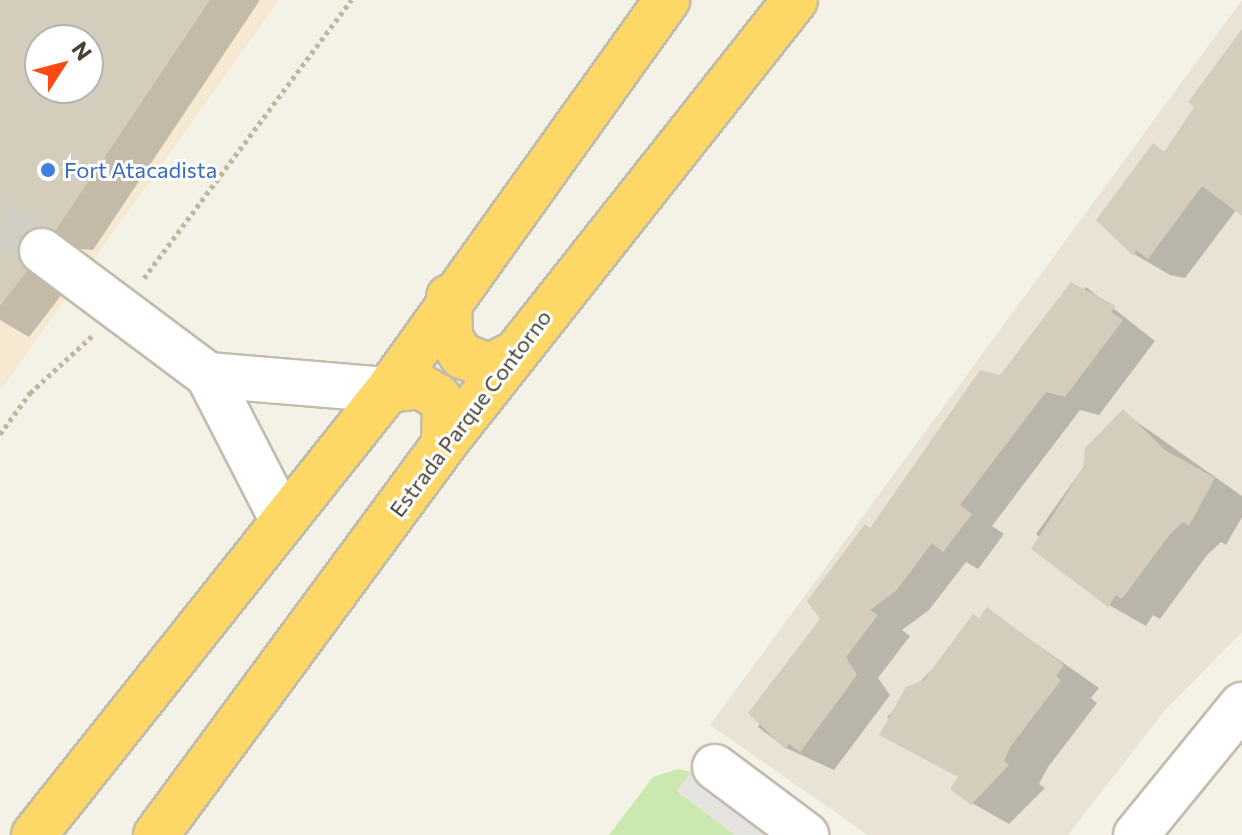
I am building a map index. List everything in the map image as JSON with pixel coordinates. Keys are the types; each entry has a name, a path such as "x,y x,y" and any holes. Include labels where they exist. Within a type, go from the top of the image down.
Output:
{"highway":[{"path":"33,832 388,390 449,297 667,0"},
{"name":"Estrada Parque Contorno","path":"156,835 444,444 795,0"},
{"path":"449,297 450,338 462,356 490,366 514,354"},
{"path":"388,390 420,386 438,397 444,444"}],"street":[{"path":"42,251 208,375 283,521"},
{"path":"208,375 388,390"},
{"path":"1136,835 1242,705"},
{"path":"715,767 806,835"}],"path":[{"path":"0,434 30,393 120,310 351,0"}],"shaded area":[{"path":"0,0 279,0 0,391"},
{"path":"1242,0 1242,632 1165,710 1068,835 868,835 710,725"},
{"path":"691,772 773,835 735,835 677,790"}],"green space":[{"path":"678,769 691,772 677,791 735,835 609,835 653,777"}],"building":[{"name":"Fort Atacadista","path":"0,0 210,0 56,230 33,228 22,237 19,260 27,271 0,306"},
{"path":"1242,29 1242,216 1202,186 1148,259 1136,250 1133,256 1096,220 1153,143 1164,152 1194,107 1188,102"},
{"path":"1071,282 1116,306 1111,312 1123,320 1065,397 1046,392 960,505 972,514 943,552 932,543 896,591 870,610 878,615 846,657 857,675 800,752 789,744 785,749 748,713 820,619 807,601 865,524 870,528 980,370 1000,375"},
{"path":"1123,409 1165,450 1215,478 1189,526 1183,522 1170,534 1122,599 1116,595 1108,607 1031,549 1083,468 1085,448"},
{"path":"987,607 1064,665 1056,676 1061,680 1011,746 1004,761 1009,765 971,805 950,789 958,777 879,735 906,687 924,680 973,614 979,618"}],"tunnel":[{"path":"0,221 42,251"}],"place":[{"name":"Fort Atacadista","path":"48,170"}]}
